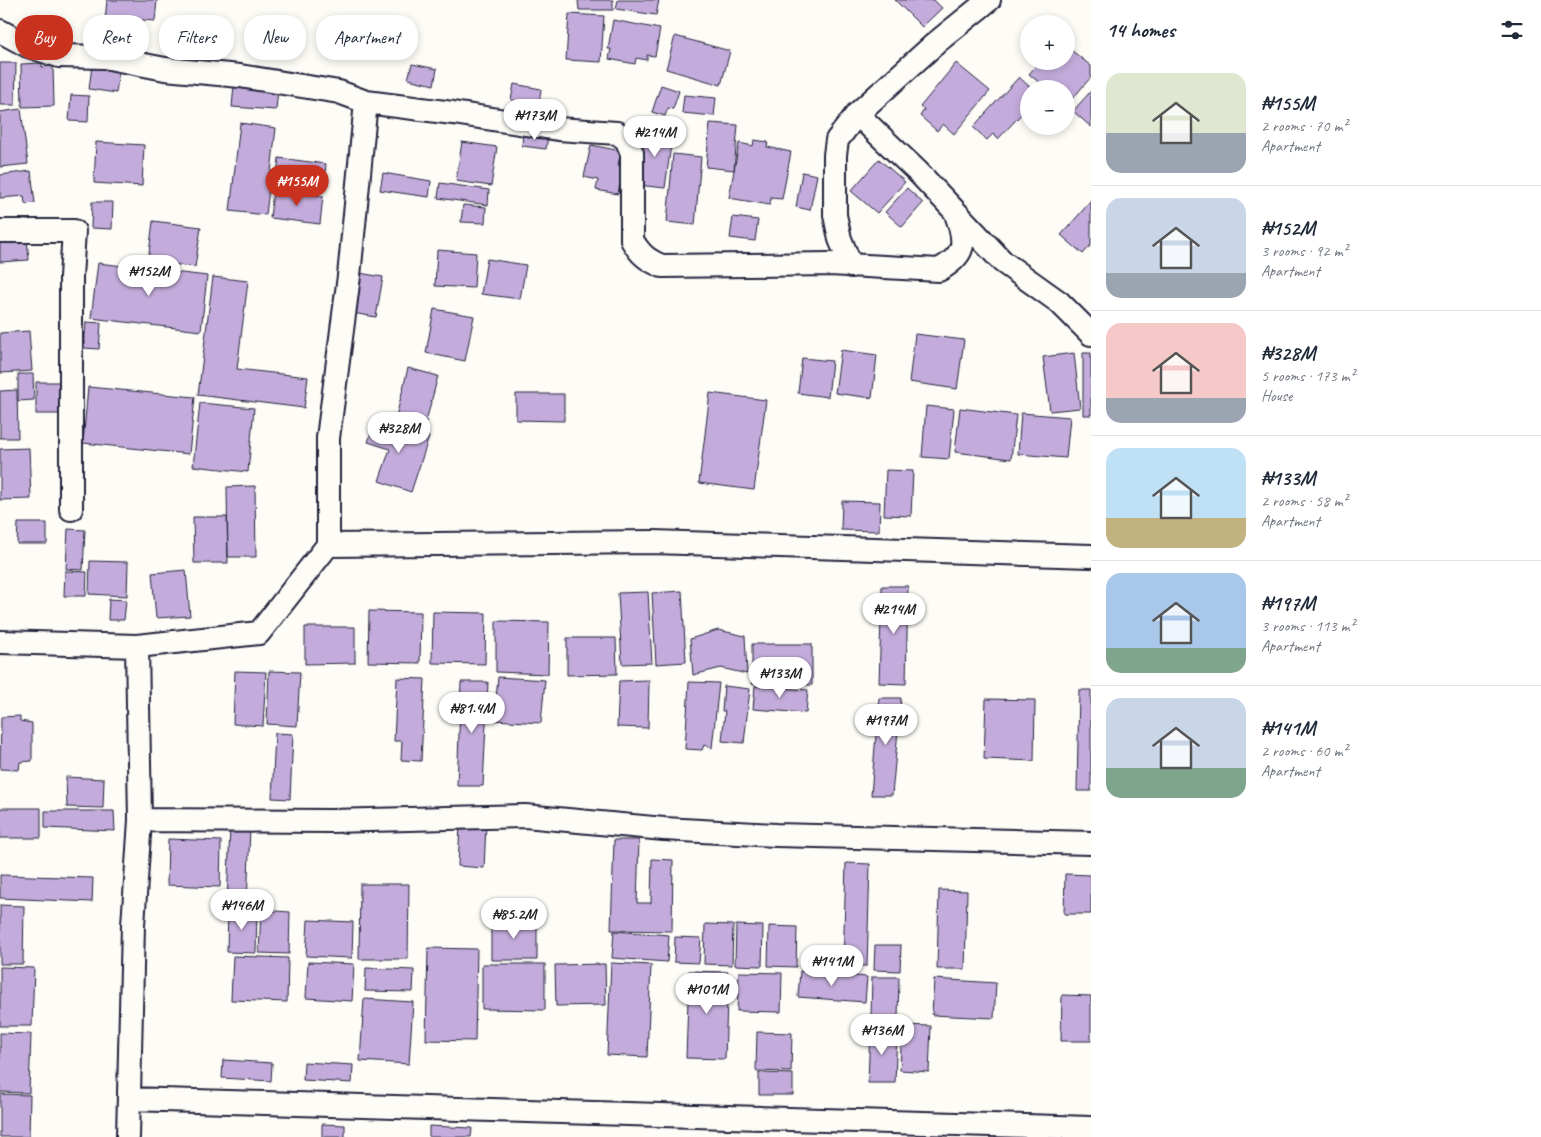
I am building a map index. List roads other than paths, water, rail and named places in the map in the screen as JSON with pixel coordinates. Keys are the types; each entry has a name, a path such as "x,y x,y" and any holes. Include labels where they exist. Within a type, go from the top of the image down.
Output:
{"street":[{"path":"851,266 840,238 835,215 834,155 837,140 857,114 937,42 989,0"},
{"path":"0,31 28,46 59,56 104,57 165,69 240,76 339,92 366,102 558,129 617,133 626,139 632,153 632,240 644,256 662,266 830,264 939,270 954,262 961,252 963,236 956,214"},
{"path":"0,642 137,646 259,633 328,545 328,438 349,276 366,102"},
{"path":"857,114 918,172 1003,262 1059,302 1091,334"},
{"path":"0,231 74,231 71,277 71,509"},
{"path":"328,545 653,542 1091,556"},
{"path":"128,1137 133,925 140,820 137,646"},
{"path":"140,820 331,821 525,816 664,829 767,835 1091,843"},
{"path":"129,1100 1091,1128"}]}
